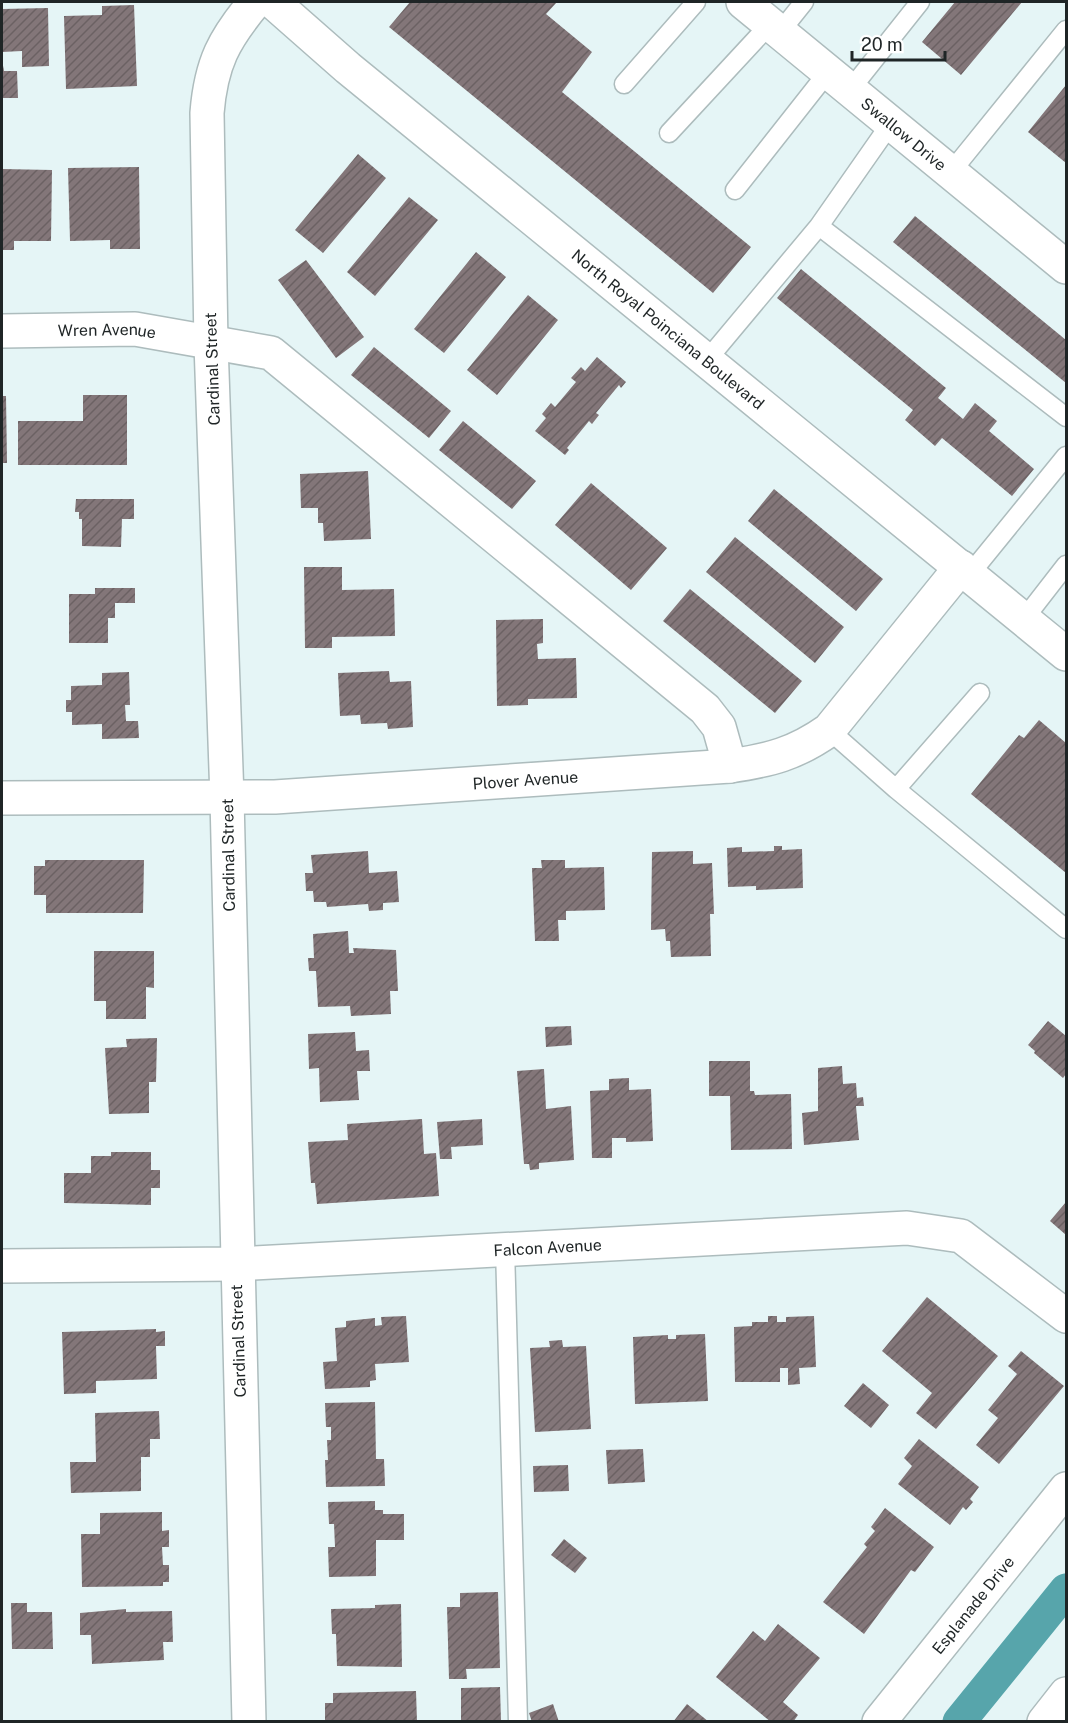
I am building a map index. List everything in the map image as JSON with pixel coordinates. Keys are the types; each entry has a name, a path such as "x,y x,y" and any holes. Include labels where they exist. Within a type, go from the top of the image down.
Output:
{"street":[{"name":"Cardinal Street","path":"249,1722 236,1264 227,798 211,344 207,113 210,81 220,49 255,2"},
{"name":"North Royal Poinciana Boulevard","path":"273,2 357,76 1066,654"},
{"name":"Swallow Drive","path":"743,2 1066,267"},
{"name":"Wren Avenue","path":"2,331 135,329 211,344 271,352 705,709 719,727 730,766"},
{"name":"Plover Avenue","path":"2,798 275,797 730,766 770,760 803,748 829,730 966,571"},
{"name":"Falcon Avenue","path":"2,1266 236,1264 907,1228 961,1236 1066,1316"},
{"name":"Esplanade Drive","path":"879,1722 1066,1489"},
{"path":"1044,1722 1066,1694"}],"lane":[{"path":"624,84 696,2"},
{"path":"669,133 804,2"},
{"path":"735,190 839,81 920,2"},
{"path":"951,172 1066,30"},
{"path":"707,360 819,226 891,123"},
{"path":"819,226 1066,417"},
{"path":"966,571 1066,456"},
{"path":"1024,619 1066,565"},
{"path":"896,789 980,693"},
{"path":"829,730 896,789 1066,929"},
{"path":"505,1248 518,1722"}],"building":[{"path":"410,2 557,2 546,14 592,52 562,92 751,247 713,293 389,27"},
{"path":"955,2 1022,2 961,75 922,42"},
{"path":"134,5 137,86 66,89 64,16 102,15 102,6"},
{"path":"48,8 49,66 22,67 22,51 2,52 2,9"},
{"path":"2,60 4,71 17,71 18,98 2,98"},
{"path":"1066,85 1066,163 1028,132"},
{"path":"358,154 386,178 323,253 295,230"},
{"path":"139,167 140,249 110,249 110,240 70,241 68,168"},
{"path":"2,169 52,170 51,241 14,241 14,250 2,250"},
{"path":"409,197 438,220 375,296 347,272"},
{"path":"915,216 1066,340 1066,383 893,242"},
{"path":"476,252 506,277 444,353 414,329"},
{"path":"306,260 364,337 336,358 278,280"},
{"path":"801,269 946,388 938,398 963,419 975,403 997,421 989,431 1034,469 1012,496 942,438 935,446 905,420 913,410 777,298"},
{"path":"528,295 558,320 497,395 467,370"},
{"path":"374,347 451,411 429,438 351,375"},
{"path":"597,357 626,382 621,388 619,385 596,413 599,415 592,424 589,421 567,448 569,450 565,455 535,431 546,418 542,414 551,403 555,407 576,382 571,378 581,367 585,371"},
{"path":"83,395 127,395 127,465 18,465 18,421 83,421"},
{"path":"2,396 6,396 7,463 2,463"},
{"path":"463,421 536,481 512,509 439,450"},
{"path":"368,471 371,539 324,541 323,523 318,523 318,508 301,508 300,474"},
{"path":"591,483 667,548 631,590 555,525"},
{"path":"774,489 883,579 856,611 748,521"},
{"path":"76,499 134,499 134,519 122,519 121,547 82,546 82,519 79,519 79,512 75,512"},
{"path":"735,537 844,627 815,663 706,572"},
{"path":"304,567 342,567 342,590 394,589 395,636 332,637 332,648 305,648"},
{"path":"95,588 135,588 135,603 115,603 115,618 108,618 108,643 69,643 69,594 95,594"},
{"path":"690,589 802,681 775,713 663,621"},
{"path":"543,619 543,643 537,644 538,659 576,658 577,698 528,699 528,705 497,706 496,620"},
{"path":"389,671 390,682 411,681 413,727 388,729 387,723 361,724 360,715 340,716 338,673"},
{"path":"129,672 130,705 125,705 126,721 138,721 139,738 102,739 102,724 72,725 72,712 66,712 66,700 71,700 71,686 102,685 102,673"},
{"path":"1039,720 1066,743 1066,873 971,794 1019,735 1024,738"},
{"path":"774,846 782,846 782,850 802,849 803,888 756,890 756,886 728,887 727,848 742,847 742,852 774,851"},
{"path":"368,851 369,873 397,871 399,902 383,903 383,910 369,911 368,904 327,907 326,902 314,902 313,891 306,891 305,873 313,873 311,855"},
{"path":"693,851 693,864 712,863 714,914 710,914 711,956 671,957 670,941 666,941 665,929 651,930 652,852"},
{"path":"45,860 144,860 143,913 46,913 46,895 34,895 34,866 45,866"},
{"path":"541,860 565,860 565,868 604,867 605,910 566,911 566,920 558,920 559,941 535,941 532,868 542,868"},
{"path":"348,931 349,953 354,953 353,948 396,950 398,991 390,991 391,1014 351,1016 350,1006 318,1007 316,971 309,971 308,958 314,958 313,934"},
{"path":"94,951 154,951 154,988 146,987 146,1019 106,1019 106,1001 94,1001"},
{"path":"1048,1021 1066,1036 1066,1074 1063,1078 1028,1045"},
{"path":"571,1026 572,1045 546,1047 545,1027"},
{"path":"355,1032 356,1051 369,1050 370,1071 357,1071 359,1100 320,1102 319,1068 309,1069 308,1034"},
{"path":"157,1038 156,1082 149,1082 149,1113 109,1114 105,1048 127,1047 126,1039"},
{"path":"709,1061 750,1061 750,1091 754,1091 755,1095 791,1094 792,1149 731,1150 730,1096 709,1096"},
{"path":"842,1066 843,1084 856,1083 857,1098 863,1097 864,1106 856,1106 859,1140 804,1145 802,1113 818,1111 818,1068"},
{"path":"544,1069 546,1109 571,1106 574,1160 539,1163 539,1169 530,1170 529,1164 524,1164 517,1071"},
{"path":"629,1078 629,1090 651,1089 653,1141 626,1142 626,1138 612,1138 612,1158 592,1158 590,1091 609,1090 609,1079"},
{"path":"422,1119 424,1154 436,1153 439,1196 317,1204 315,1183 311,1183 308,1142 348,1140 347,1124"},
{"path":"482,1119 483,1145 451,1147 452,1159 440,1159 437,1122"},
{"path":"111,1152 151,1152 151,1170 160,1170 160,1188 151,1188 151,1205 64,1203 64,1173 91,1173 91,1156 111,1156"},
{"path":"1066,1202 1066,1235 1050,1221"},
{"path":"927,1297 998,1356 936,1429 916,1413 932,1393 882,1351"},
{"path":"406,1316 409,1362 375,1364 376,1380 370,1381 370,1387 325,1389 323,1362 337,1361 335,1328 346,1327 346,1321 375,1318 375,1326 382,1325 381,1317"},
{"path":"768,1316 777,1316 777,1322 786,1322 786,1317 814,1316 816,1367 799,1368 800,1384 788,1385 788,1368 780,1368 780,1382 735,1382 734,1327 752,1326 752,1322 768,1322"},
{"path":"156,1329 156,1332 165,1331 165,1346 156,1346 157,1379 96,1381 96,1393 64,1394 62,1332"},
{"path":"705,1334 708,1401 635,1404 633,1337 668,1335 668,1339 676,1339 676,1335"},
{"path":"562,1340 563,1347 586,1346 591,1429 535,1432 530,1348 550,1347 549,1341"},
{"path":"1021,1351 1064,1386 999,1464 976,1445 998,1418 988,1410 1017,1374 1008,1366"},
{"path":"863,1383 889,1405 871,1428 844,1406"},
{"path":"375,1402 376,1459 384,1459 385,1486 326,1487 325,1460 328,1460 327,1440 331,1440 331,1427 326,1427 325,1403"},
{"path":"159,1411 160,1439 150,1439 150,1457 141,1457 141,1491 71,1493 70,1462 96,1462 95,1413"},
{"path":"919,1439 979,1487 970,1499 973,1502 966,1510 963,1507 950,1525 898,1484 912,1466 904,1458"},
{"path":"643,1449 645,1482 608,1484 606,1450"},
{"path":"568,1465 569,1491 534,1492 533,1466"},
{"path":"375,1501 375,1510 383,1510 383,1514 404,1514 404,1540 376,1540 376,1576 329,1577 328,1547 335,1547 334,1524 329,1524 328,1502"},
{"path":"885,1508 934,1547 915,1572 911,1570 864,1634 823,1602 867,1547 864,1544 875,1531 871,1527"},
{"path":"162,1512 162,1531 169,1530 169,1547 162,1547 163,1565 169,1565 169,1582 163,1582 163,1586 82,1587 81,1534 100,1534 100,1513"},
{"path":"564,1539 587,1558 575,1573 551,1555"},
{"path":"498,1592 500,1668 466,1669 467,1679 449,1679 447,1607 460,1607 460,1593"},
{"path":"11,1603 27,1603 27,1612 52,1612 53,1649 12,1649"},
{"path":"401,1604 402,1667 337,1666 336,1634 332,1634 331,1609 375,1608 375,1605"},
{"path":"126,1609 126,1612 172,1611 173,1642 163,1642 164,1660 92,1664 91,1635 80,1635 80,1613"},
{"path":"778,1624 820,1658 783,1702 798,1715 793,1722 771,1722 716,1677 753,1631 765,1641"},
{"path":"500,1687 501,1722 461,1722 461,1688"},
{"path":"416,1691 417,1722 325,1722 325,1703 333,1703 333,1693"},
{"path":"553,1704 559,1722 532,1722 529,1713"},
{"path":"687,1704 709,1722 673,1722"}],"waterway":[{"path":"959,1722 1066,1590"}]}
